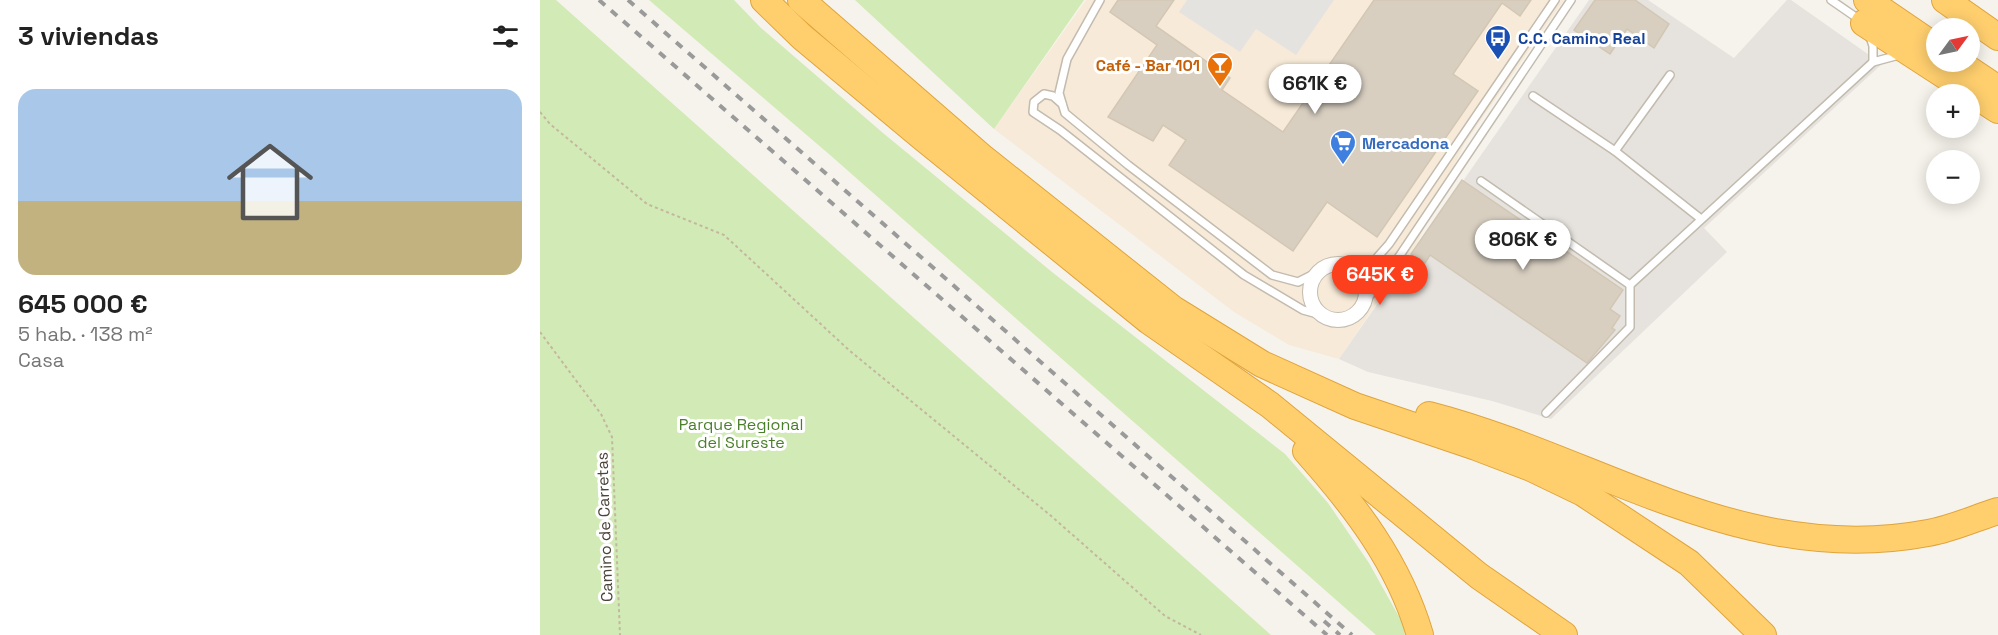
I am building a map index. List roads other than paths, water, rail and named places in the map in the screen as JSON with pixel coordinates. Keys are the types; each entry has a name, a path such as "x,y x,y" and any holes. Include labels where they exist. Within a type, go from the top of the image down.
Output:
{"highway":[{"path":"764,0 802,37 922,138 1200,359 1304,448 1342,491 1393,567 1420,635"},
{"path":"801,0 983,158 1173,309 1262,364 1329,392 1355,406 1532,468 1583,493 1689,563 1763,635"},
{"path":"1945,0 1998,37"},
{"path":"1866,11 1926,42"},
{"path":"1866,11 1910,54 1998,110"},
{"path":"1973,72 1998,89"},
{"path":"1200,359 1270,405 1479,576 1564,635"},
{"path":"1329,392 1359,397 1482,429 1597,476 1715,519 1762,531 1815,539 1875,539 1930,533 1998,511"}],"street":[{"path":"1341,263 1357,270 1367,288 1363,307 1350,318 1333,320 1324,316 1312,302 1310,292 1316,273 1332,264 1341,263"}],"lane":[{"path":"1100,0 1067,59 1059,93 1062,104 1073,122 1272,275 1298,282 1316,273"},
{"path":"1357,270 1374,261 1389,244 1555,0"},
{"path":"1366,299 1380,285 1571,0"},
{"path":"1831,0 1866,11 1874,46 1873,62"},
{"path":"1546,412 1630,327 1630,285 1873,62 1910,54"},
{"path":"1615,152 1670,75"},
{"path":"1062,104 1053,96 1044,94 1034,102 1033,112 1060,129 1244,275 1303,310 1324,316"},
{"path":"1533,96 1615,152 1701,219"},
{"path":"1481,181 1630,285"}],"railway":[{"path":"599,0 1327,635"},
{"path":"628,0 1352,635"},
{"path":"1324,621 1340,635"}],"place":[{"name":"C.C. Camino Real","path":"1498,61"},
{"name":"Café - Bar 101","path":"1220,88"},
{"name":"Mercadona","path":"1343,166"}],"park label":[{"name":"Parque Regional del Sureste","path":"741,433"}]}
